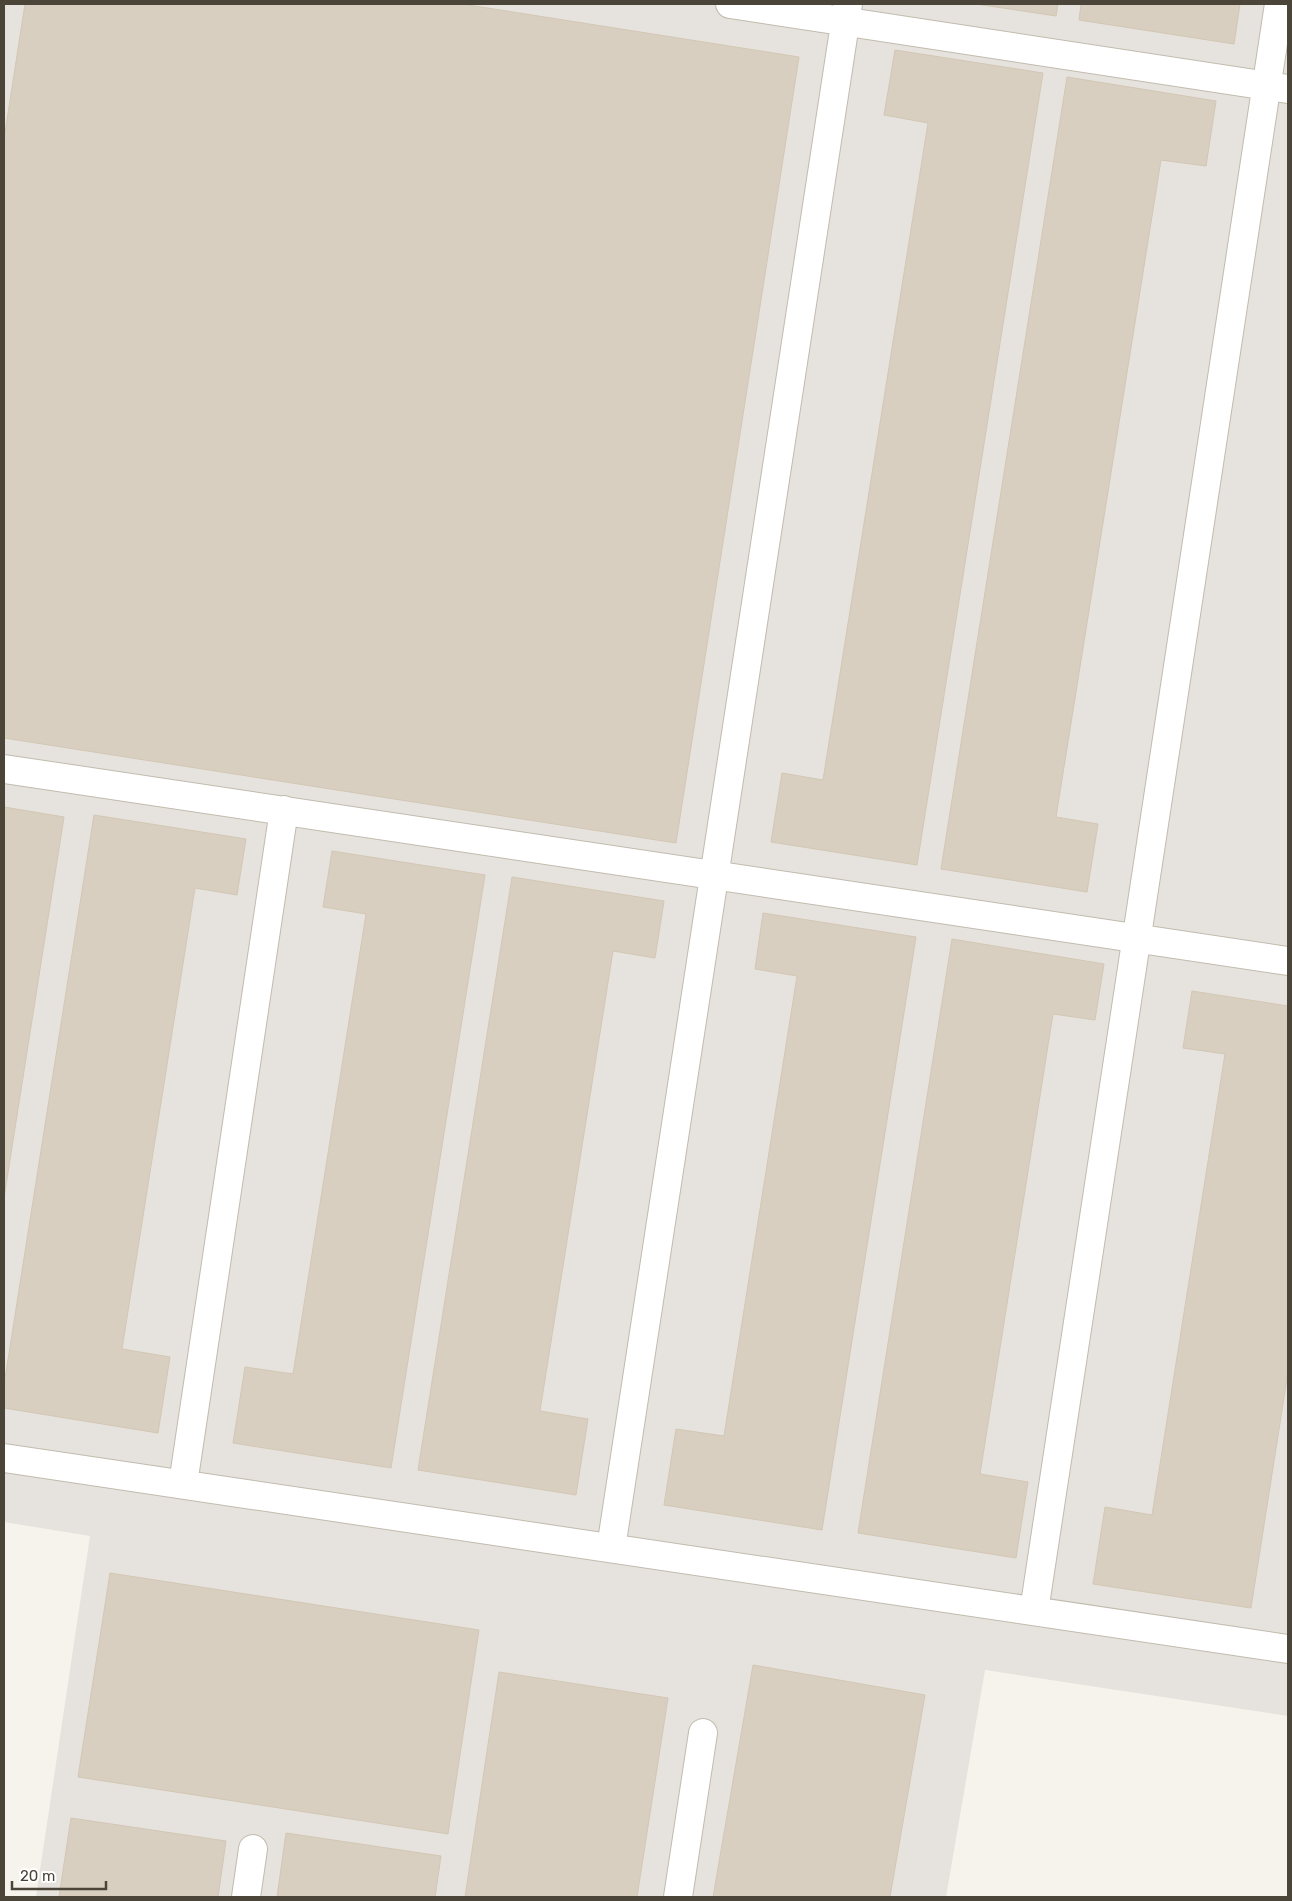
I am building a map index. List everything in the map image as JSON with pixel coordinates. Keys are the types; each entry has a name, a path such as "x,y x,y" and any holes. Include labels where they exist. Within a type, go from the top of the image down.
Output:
{"lane":[{"path":"730,4 846,13 1277,88"},
{"path":"1034,1611 1137,938 1277,88 1279,4"},
{"path":"611,1548 846,13"},
{"path":"4,769 1288,960"},
{"path":"183,1484 284,810"},
{"path":"4,1458 1288,1649"},
{"path":"678,1897 703,1733"},
{"path":"246,1897 253,1849"}],"shaded area":[{"path":"4,4 1288,4 1288,1716 985,1670 946,1897 36,1897 90,1536 4,1522"}],"building":[{"path":"25,4 462,4 799,57 676,843 4,738 4,139"},
{"path":"976,4 1058,4 1056,16"},
{"path":"1081,4 1240,4 1234,44 1079,20"},
{"path":"895,50 1043,73 917,865 771,842 782,773 823,780 928,123 884,115"},
{"path":"1067,77 1216,101 1206,166 1161,160 1056,817 1098,824 1087,892 941,869"},
{"path":"4,807 64,817 4,1198"},
{"path":"94,815 246,839 237,895 195,888 122,1349 170,1357 158,1433 4,1408 4,1385"},
{"path":"332,851 485,875 391,1468 233,1443 245,1367 293,1374 366,914 323,907"},
{"path":"512,877 664,901 655,958 613,951 540,1411 588,1419 576,1495 418,1470"},
{"path":"763,913 916,937 822,1530 664,1505 676,1429 724,1436 797,976 755,969"},
{"path":"952,939 1104,964 1095,1020 1053,1014 980,1474 1028,1482 1016,1558 858,1533"},
{"path":"1192,991 1288,1006 1288,1372 1251,1608 1093,1584 1105,1507 1152,1515 1225,1054 1183,1048"},
{"path":"110,1573 479,1630 448,1834 78,1777"},
{"path":"753,1665 925,1695 890,1897 713,1897"},
{"path":"499,1672 668,1698 637,1897 465,1897"},
{"path":"71,1818 226,1841 218,1897 59,1897"},
{"path":"286,1833 441,1856 435,1897 277,1897"}]}
